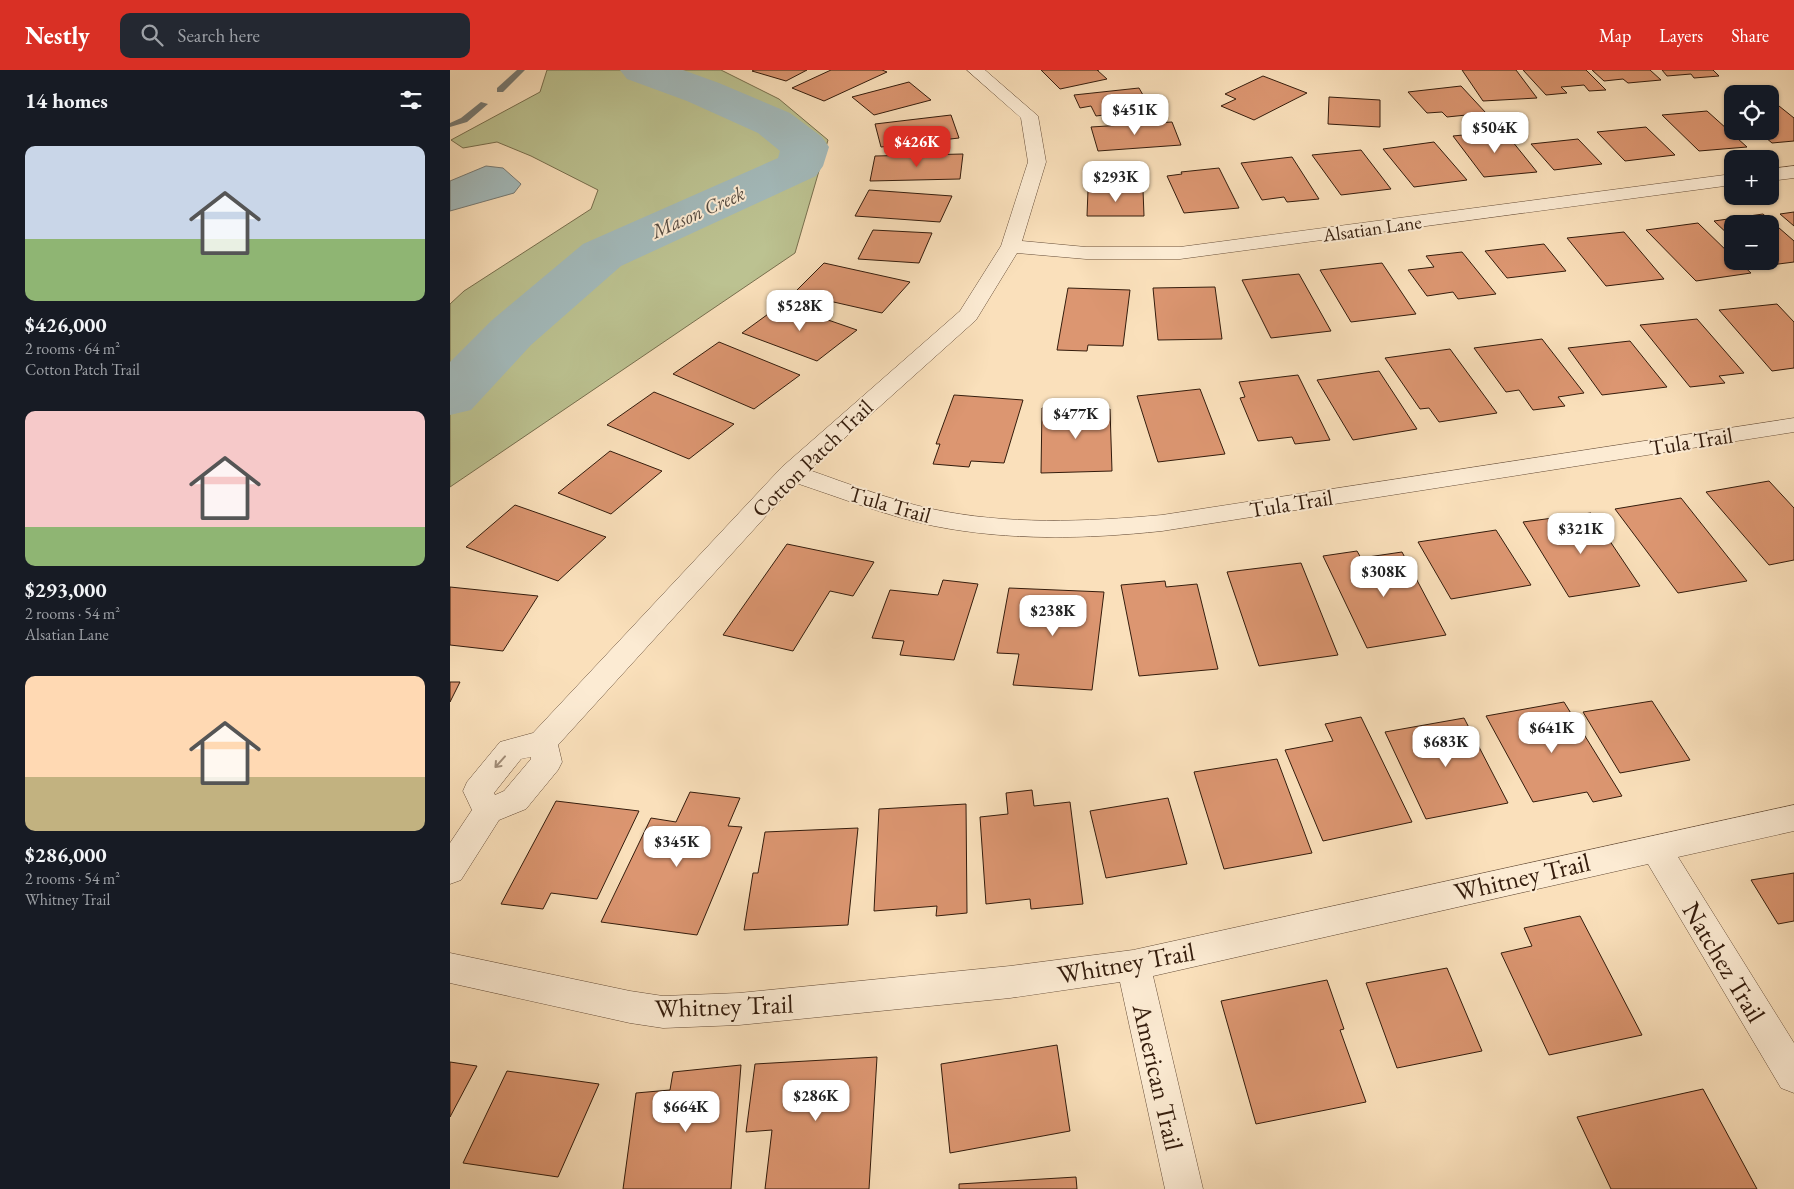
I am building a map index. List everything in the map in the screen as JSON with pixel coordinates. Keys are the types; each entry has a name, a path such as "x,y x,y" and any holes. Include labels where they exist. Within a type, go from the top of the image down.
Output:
{"street":[{"name":"Cotton Patch Trail","path":"450,870 488,811 515,800 534,780 547,762 543,742 791,473 968,315 1011,246 1037,162 1030,116 976,70"},
{"path":"1779,174 1794,172"},
{"name":"Alsatian Lane","path":"1011,246 1086,253 1180,253 1724,181"},
{"name":"Tula Trail","path":"791,473 900,508 971,524 1016,529 1105,529 1162,523 1794,425"},
{"name":"Whitney Trail","path":"450,968 630,1007 663,1012 697,1012 1010,982 1133,965 1794,818"},
{"name":"Natchez Trail","path":"1655,848 1794,1076"},
{"name":"American Trail","path":"1133,965 1184,1189"}],"green space":[{"path":"547,70 721,70 779,99 828,140 795,253 450,487 450,304 464,291 591,209 598,190 531,156 497,142 463,148 451,140 540,92"}],"water":[{"path":"486,166 503,168 521,184 514,193 450,211 450,181"}],"building":[{"path":"807,70 786,81 752,71"},
{"path":"831,70 882,70 887,72 824,101 792,88"},
{"path":"1041,70 1097,70 1107,79 1060,89"},
{"path":"1462,70 1516,70 1537,98 1483,101"},
{"path":"1523,70 1586,70 1606,90 1589,91 1584,85 1561,87 1567,93 1546,95"},
{"path":"1592,70 1650,70 1661,80 1628,83 1623,79 1604,81"},
{"path":"1662,70 1713,70 1719,76 1694,78 1691,74 1667,76"},
{"path":"1263,76 1307,93 1254,120 1221,106 1236,99 1225,94"},
{"path":"909,82 931,100 874,115 852,97"},
{"path":"1461,86 1486,113 1447,117 1442,112 1427,113 1408,92"},
{"path":"1139,88 1151,109 1096,116 1091,106 1080,108 1074,95"},
{"path":"1329,97 1380,100 1380,127 1328,124"},
{"path":"1779,106 1794,118 1794,141 1772,143 1768,140 1779,140"},
{"path":"1707,111 1724,126 1724,140 1739,140 1747,147 1699,151 1662,115"},
{"path":"951,115 959,138 881,147 875,124"},
{"path":"1172,122 1181,145 1098,151 1091,127"},
{"path":"1646,127 1675,155 1625,161 1597,132"},
{"path":"1504,131 1537,172 1484,177 1453,136"},
{"path":"1578,139 1602,164 1554,170 1531,144"},
{"path":"1434,142 1467,180 1414,187 1383,149"},
{"path":"1361,150 1391,189 1341,195 1312,155"},
{"path":"963,154 960,179 870,181 875,156"},
{"path":"1292,157 1319,199 1287,202 1284,197 1262,200 1241,163"},
{"path":"1219,168 1239,208 1184,213 1167,176 1182,174 1181,172"},
{"path":"869,190 952,196 940,222 855,216"},
{"path":"1088,190 1143,190 1144,216 1087,216"},
{"path":"1794,212 1794,226 1780,214"},
{"path":"1724,220 1724,230 1714,221"},
{"path":"1698,223 1724,248 1724,270 1748,270 1751,273 1696,281 1646,230"},
{"path":"1779,228 1794,241 1794,262 1779,264"},
{"path":"873,230 932,233 919,263 858,259"},
{"path":"1624,232 1664,279 1606,286 1567,238"},
{"path":"1544,244 1566,271 1507,278 1485,251"},
{"path":"1462,252 1496,294 1458,299 1453,292 1427,296 1408,270 1434,267 1426,256"},
{"path":"824,263 910,282 882,313 794,293"},
{"path":"1382,263 1416,314 1351,322 1320,270"},
{"path":"1299,274 1331,331 1271,338 1242,280"},
{"path":"1215,287 1222,339 1158,340 1153,288"},
{"path":"1068,288 1130,290 1123,346 1088,345 1087,351 1057,350"},
{"path":"782,304 857,330 817,361 742,333"},
{"path":"1777,304 1794,322 1794,368 1772,371 1719,310"},
{"path":"1697,319 1744,373 1719,376 1725,383 1690,387 1640,325"},
{"path":"1542,339 1584,393 1558,397 1565,406 1533,410 1519,390 1506,392 1474,348"},
{"path":"1630,341 1667,387 1602,395 1568,348"},
{"path":"719,342 800,375 754,409 673,374"},
{"path":"1450,349 1497,413 1439,422 1429,408 1420,409 1385,358"},
{"path":"1379,371 1417,429 1353,440 1317,380"},
{"path":"1298,375 1330,440 1295,444 1292,437 1258,441 1240,398 1245,397 1239,382"},
{"path":"1200,389 1225,454 1158,462 1137,396"},
{"path":"654,392 734,424 689,459 607,425"},
{"path":"954,395 1023,400 1004,463 971,461 969,467 933,464 940,444 936,444"},
{"path":"1087,407 1087,410 1110,409 1112,471 1041,473 1042,408"},
{"path":"610,451 662,471 611,514 558,493"},
{"path":"1769,481 1794,508 1794,560 1769,565 1706,492"},
{"path":"1681,498 1747,581 1678,593 1615,509"},
{"path":"515,505 606,537 558,581 466,547"},
{"path":"1591,513 1640,586 1569,597 1523,522"},
{"path":"1496,530 1531,585 1451,599 1418,542"},
{"path":"787,544 874,562 853,596 830,591 793,651 723,635"},
{"path":"1357,551 1361,558 1402,552 1446,635 1367,648 1323,556"},
{"path":"1301,563 1338,655 1259,666 1227,572"},
{"path":"943,580 978,584 954,660 900,655 904,641 872,638 890,590 938,595"},
{"path":"1165,581 1166,587 1197,584 1218,669 1139,676 1121,585"},
{"path":"450,587 538,596 503,651 450,645"},
{"path":"1009,588 1104,592 1092,690 1013,685 1019,654 997,653"},
{"path":"450,682 460,682 450,702"},
{"path":"1652,701 1690,760 1620,773 1583,712"},
{"path":"1564,702 1622,796 1593,802 1587,792 1533,802 1486,716"},
{"path":"1361,717 1412,822 1323,841 1285,750 1333,741 1325,724"},
{"path":"1464,718 1508,803 1426,819 1385,732"},
{"path":"1277,759 1312,853 1224,869 1194,772"},
{"path":"1032,790 1034,806 1070,802 1083,904 1031,909 1030,899 986,904 980,817 1008,814 1006,793"},
{"path":"690,792 740,798 728,826 742,827 697,935 601,922 651,818 676,822"},
{"path":"1168,798 1187,864 1106,878 1090,811"},
{"path":"556,801 639,811 597,899 551,893 543,909 501,904"},
{"path":"966,804 967,913 936,916 937,906 874,911 879,809"},
{"path":"858,828 848,925 744,930 753,873 758,873 765,832"},
{"path":"1794,873 1794,921 1778,924 1751,880"},
{"path":"1580,916 1642,1035 1549,1055 1501,953 1532,946 1524,928"},
{"path":"1447,968 1482,1051 1397,1068 1366,983"},
{"path":"1327,980 1344,1029 1340,1030 1366,1102 1256,1124 1221,1001"},
{"path":"1057,1045 1070,1131 950,1153 941,1064"},
{"path":"877,1057 869,1189 765,1189 772,1130 746,1132 755,1064"},
{"path":"450,1062 477,1066 450,1117"},
{"path":"741,1065 731,1189 623,1189 636,1093 670,1090 673,1072"},
{"path":"507,1071 599,1084 558,1177 463,1163"},
{"path":"1703,1089 1757,1189 1611,1189 1577,1117"},
{"path":"1076,1177 1077,1189 959,1189 959,1184"}],"waterway":[{"path":"500,90 521,70"},
{"name":"Mason Creek","path":"450,397 511,333 602,255 799,166 805,147 774,123 703,92 642,70"},
{"path":"450,125 464,120 484,104"}]}
